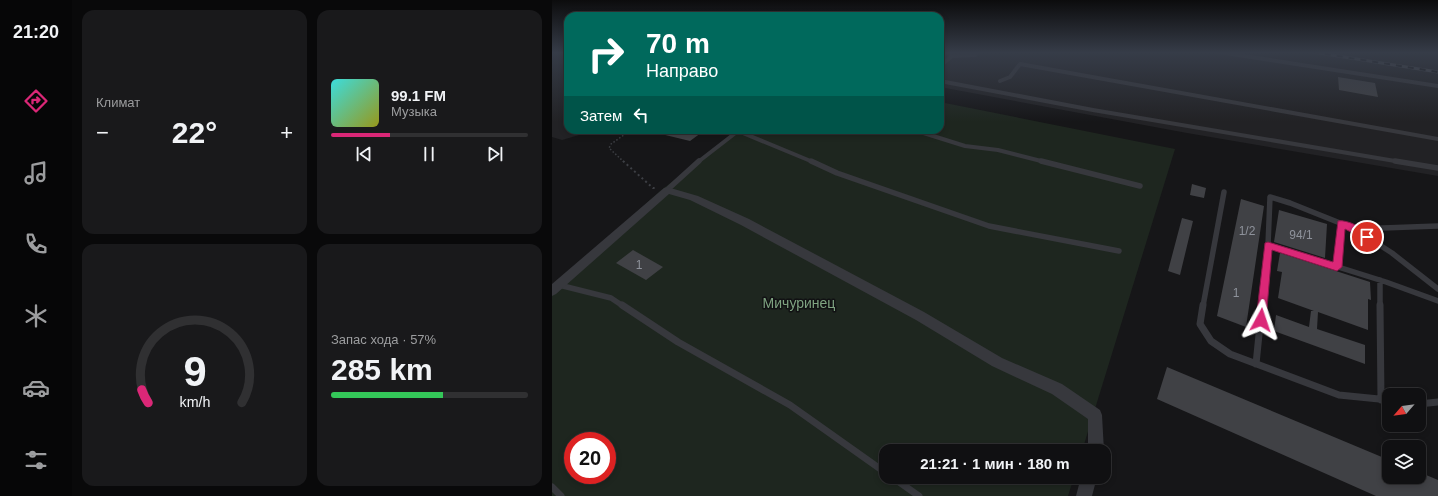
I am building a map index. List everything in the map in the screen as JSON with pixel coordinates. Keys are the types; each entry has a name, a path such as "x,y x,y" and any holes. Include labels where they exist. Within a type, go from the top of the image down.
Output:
{"street":[{"path":"555,288 667,190 694,198 745,222 920,316 997,362 1057,389 1095,415 1097,444"},
{"path":"1084,496 1087,484"}],"lane":[{"path":"1000,81 1010,78 1012,75"},
{"path":"1082,75 1438,139"},
{"path":"1368,75 1438,86"},
{"path":"944,81 1093,110 1438,168"},
{"path":"667,190 700,160 734,134"},
{"path":"749,134 837,173 989,226 1119,251"},
{"path":"927,134 965,146 998,150 1140,186"},
{"path":"1224,192 1200,324 1211,341 1230,354 1339,395 1381,400 1380,280"},
{"path":"1256,364 1268,245 1270,197 1290,203 1355,229 1392,253 1438,289"},
{"path":"1337,267 1341,224"},
{"path":"1355,229 1438,226"},
{"path":"1268,245 1438,300"},
{"path":"555,288 612,298 678,342 790,405 879,468"},
{"path":"1426,404 1438,402"},
{"path":"902,484 919,496"},
{"path":"552,487 561,496"}],"path":[{"path":"625,134 611,144 609,148 653,188 667,190"}],"shaded area":[{"path":"552,75 564,75 564,134 583,134 562,140 552,137"},
{"path":"944,75 1438,75 1438,176 1187,133 944,88"}],"green space":[{"name":"Мичуринец","path":"944,103 1175,149 1084,444 879,444 879,484 1072,484 1068,496 552,496 552,288 660,191 734,134 944,134"}],"building":[{"path":"1338,77 1375,83 1378,97 1339,90"},
{"path":"661,134 700,134 690,141"},
{"path":"1192,184 1206,188 1204,198 1190,195"},
{"path":"1241,199 1264,206 1246,327 1217,316"},
{"path":"1279,210 1327,224 1325,258 1274,242"},
{"path":"1182,218 1193,221 1180,275 1168,271"},
{"path":"633,250 663,267 646,280 616,263"},
{"path":"1280,253 1370,282 1371,300 1368,299 1368,330 1318,312 1317,329 1365,345 1365,364 1274,331 1276,315 1309,327 1311,311 1314,311 1278,298 1282,272 1277,271"},
{"path":"1167,367 1382,457 1382,484 1426,484 1426,475 1438,480 1438,496 1376,496 1157,399"}],"route":[{"path":"1261,320 1268,245 1337,267 1341,224 1355,229 1367,237"}]}
